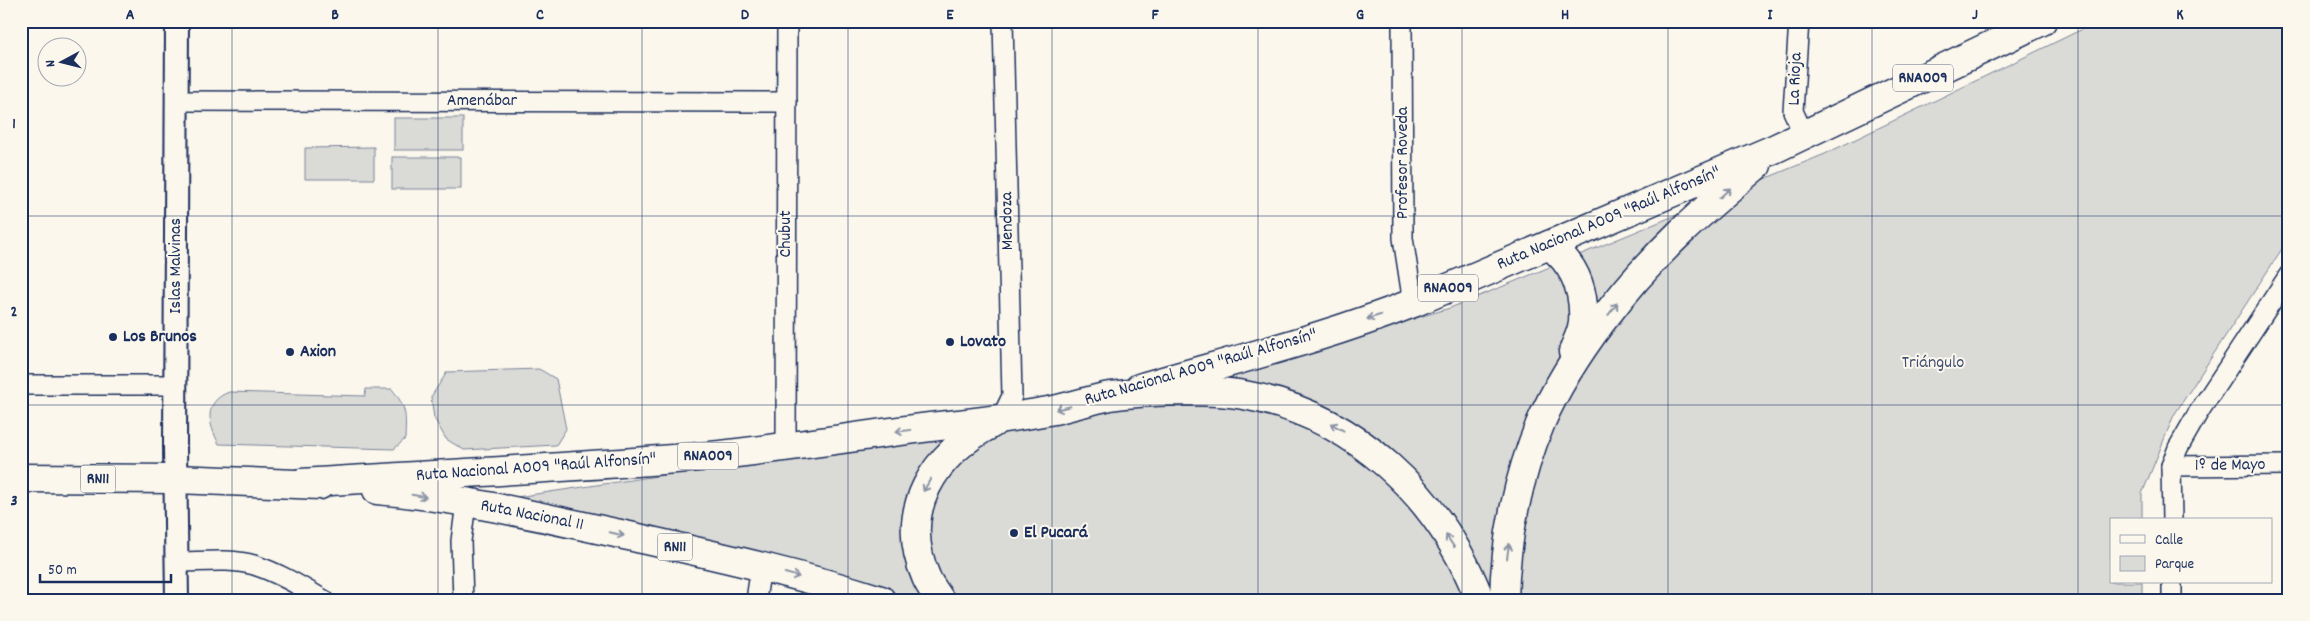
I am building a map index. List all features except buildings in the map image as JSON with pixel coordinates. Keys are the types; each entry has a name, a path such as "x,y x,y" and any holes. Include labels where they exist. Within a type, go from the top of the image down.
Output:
{"main road":[{"name":"Ruta Nacional A009 \"Raúl Alfonsín\"","path":"301,483 583,467 715,455 1002,419 1111,396 1271,350 1390,313 1774,149 2042,21"},
{"name":"RNA009","path":"1504,600 1510,532 1520,485 1542,421 1572,365 1633,283 1680,234 1774,149"},
{"path":"1549,245 1559,252 1573,268 1581,289 1583,324 1560,387"},
{"name":"RNA009","path":"1111,396 1207,392 1243,395 1288,406 1314,415 1339,428 1385,461 1408,483 1455,548 1480,600"},
{"name":"RNA009","path":"940,600 926,578 917,546 918,516 923,491 948,455 980,430 1002,419"},
{"name":"RN11","path":"21,478 176,479"},
{"name":"Ruta Nacional 11","path":"176,479 301,483 389,491 466,503 569,523 761,566 882,600"}],"street":[{"name":"Islas Malvinas","path":"176,21 177,600"},
{"name":"Chubut","path":"786,446 788,21"},
{"name":"Mendoza","path":"1002,419 1012,396 1003,21"},
{"name":"Profesor Roveda","path":"1402,21 1403,238 1414,303"},
{"name":"La Rioja","path":"1799,21 1793,111 1804,135"},
{"name":"Amenábar","path":"176,101 787,102"},
{"path":"2172,518 2172,466 2178,448 2198,413 2289,275"},
{"path":"21,385 176,384"},
{"name":"1º de Mayo","path":"2172,466 2289,465"},
{"path":"462,600 461,541 466,503"},
{"path":"176,562 226,562 253,565 282,577 324,600"},
{"path":"756,600 761,566"},
{"path":"2172,584 2172,600"}],"green space":[{"name":"Triángulo","path":"2099,21 2289,21 2289,238 2174,415 2142,494 2142,518 2110,518 2110,584 2142,584 2142,600 881,600 516,497 1102,410 1450,308 1825,154"},
{"path":"394,118 463,118 463,150 394,150"},
{"path":"374,147 374,179 305,179 305,148"},
{"path":"392,157 461,157 461,189 392,189"},
{"path":"539,369 556,379 566,429 556,445 464,450 446,439 434,418 431,397 447,372"},
{"path":"366,389 392,389 401,401 405,418 405,439 394,449 219,444 210,421 210,414 215,401 229,392 365,396"}],"place":[{"name":"Los Brunos","path":"113,337"},
{"name":"Lovato","path":"950,342"},
{"name":"Axion","path":"290,352"},
{"name":"El Pucará","path":"1014,533"}]}
